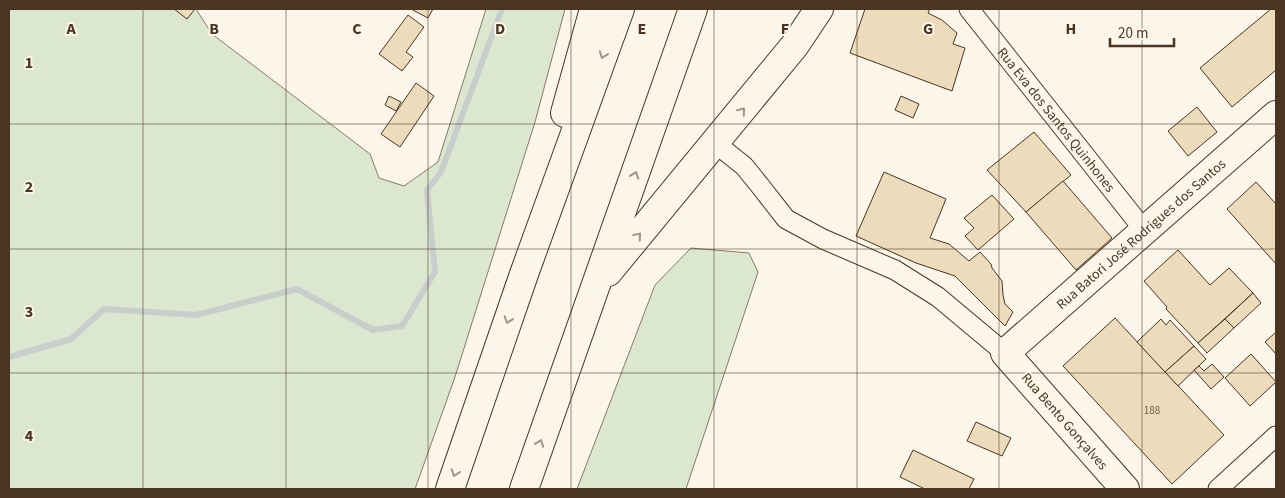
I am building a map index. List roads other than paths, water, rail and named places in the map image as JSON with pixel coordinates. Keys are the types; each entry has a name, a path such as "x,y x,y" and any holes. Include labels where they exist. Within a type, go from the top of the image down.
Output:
{"main road":[{"path":"524,274 535,213 594,9"},
{"path":"450,489 524,274 620,9"},
{"path":"524,489 693,9"},
{"path":"596,287 795,45 819,9"},
{"name":"Rua Batori José Rodrigues dos Santos","path":"1005,353 1276,114"},
{"name":"Rua Bento Gonçalves","path":"1005,353 1125,489"}],"street":[{"name":"Rua Eva dos Santos Quinhones","path":"969,9 1144,230"},
{"path":"715,143 744,166 786,220 823,239 895,270 938,297 1005,353"},
{"path":"1218,489 1276,436"}],"waterway":[{"path":"9,357 71,339 104,309 196,315 297,289 373,330 402,326 435,272 427,190 441,172 502,9"}]}
